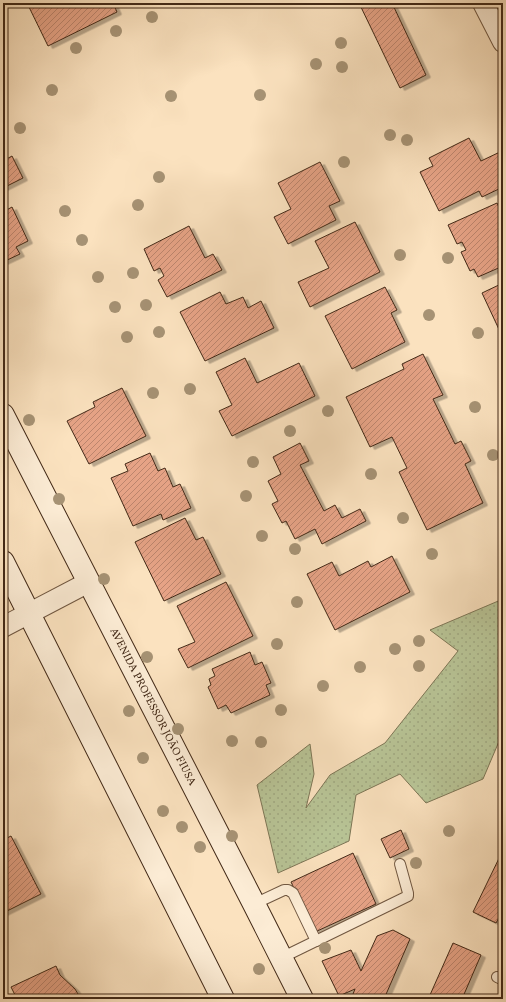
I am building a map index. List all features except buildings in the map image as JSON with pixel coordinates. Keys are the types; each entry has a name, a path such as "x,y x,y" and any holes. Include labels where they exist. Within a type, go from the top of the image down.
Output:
{"main road":[{"name":"AVENIDA PROFESSOR JOÃO FIUSA","path":"3,415 302,999"},
{"path":"3,562 223,999"}],"street":[{"path":"483,3 503,42"},
{"path":"3,627 29,615 89,582"}],"lane":[{"path":"281,958 408,896 400,864"},
{"path":"254,904 284,890 288,890 293,893 316,941"}],"green space":[{"path":"503,599 503,732 483,779 426,803 400,774 356,795 349,841 278,873 257,785 310,744 314,774 306,808 330,775 385,743 458,651 430,630"}]}
